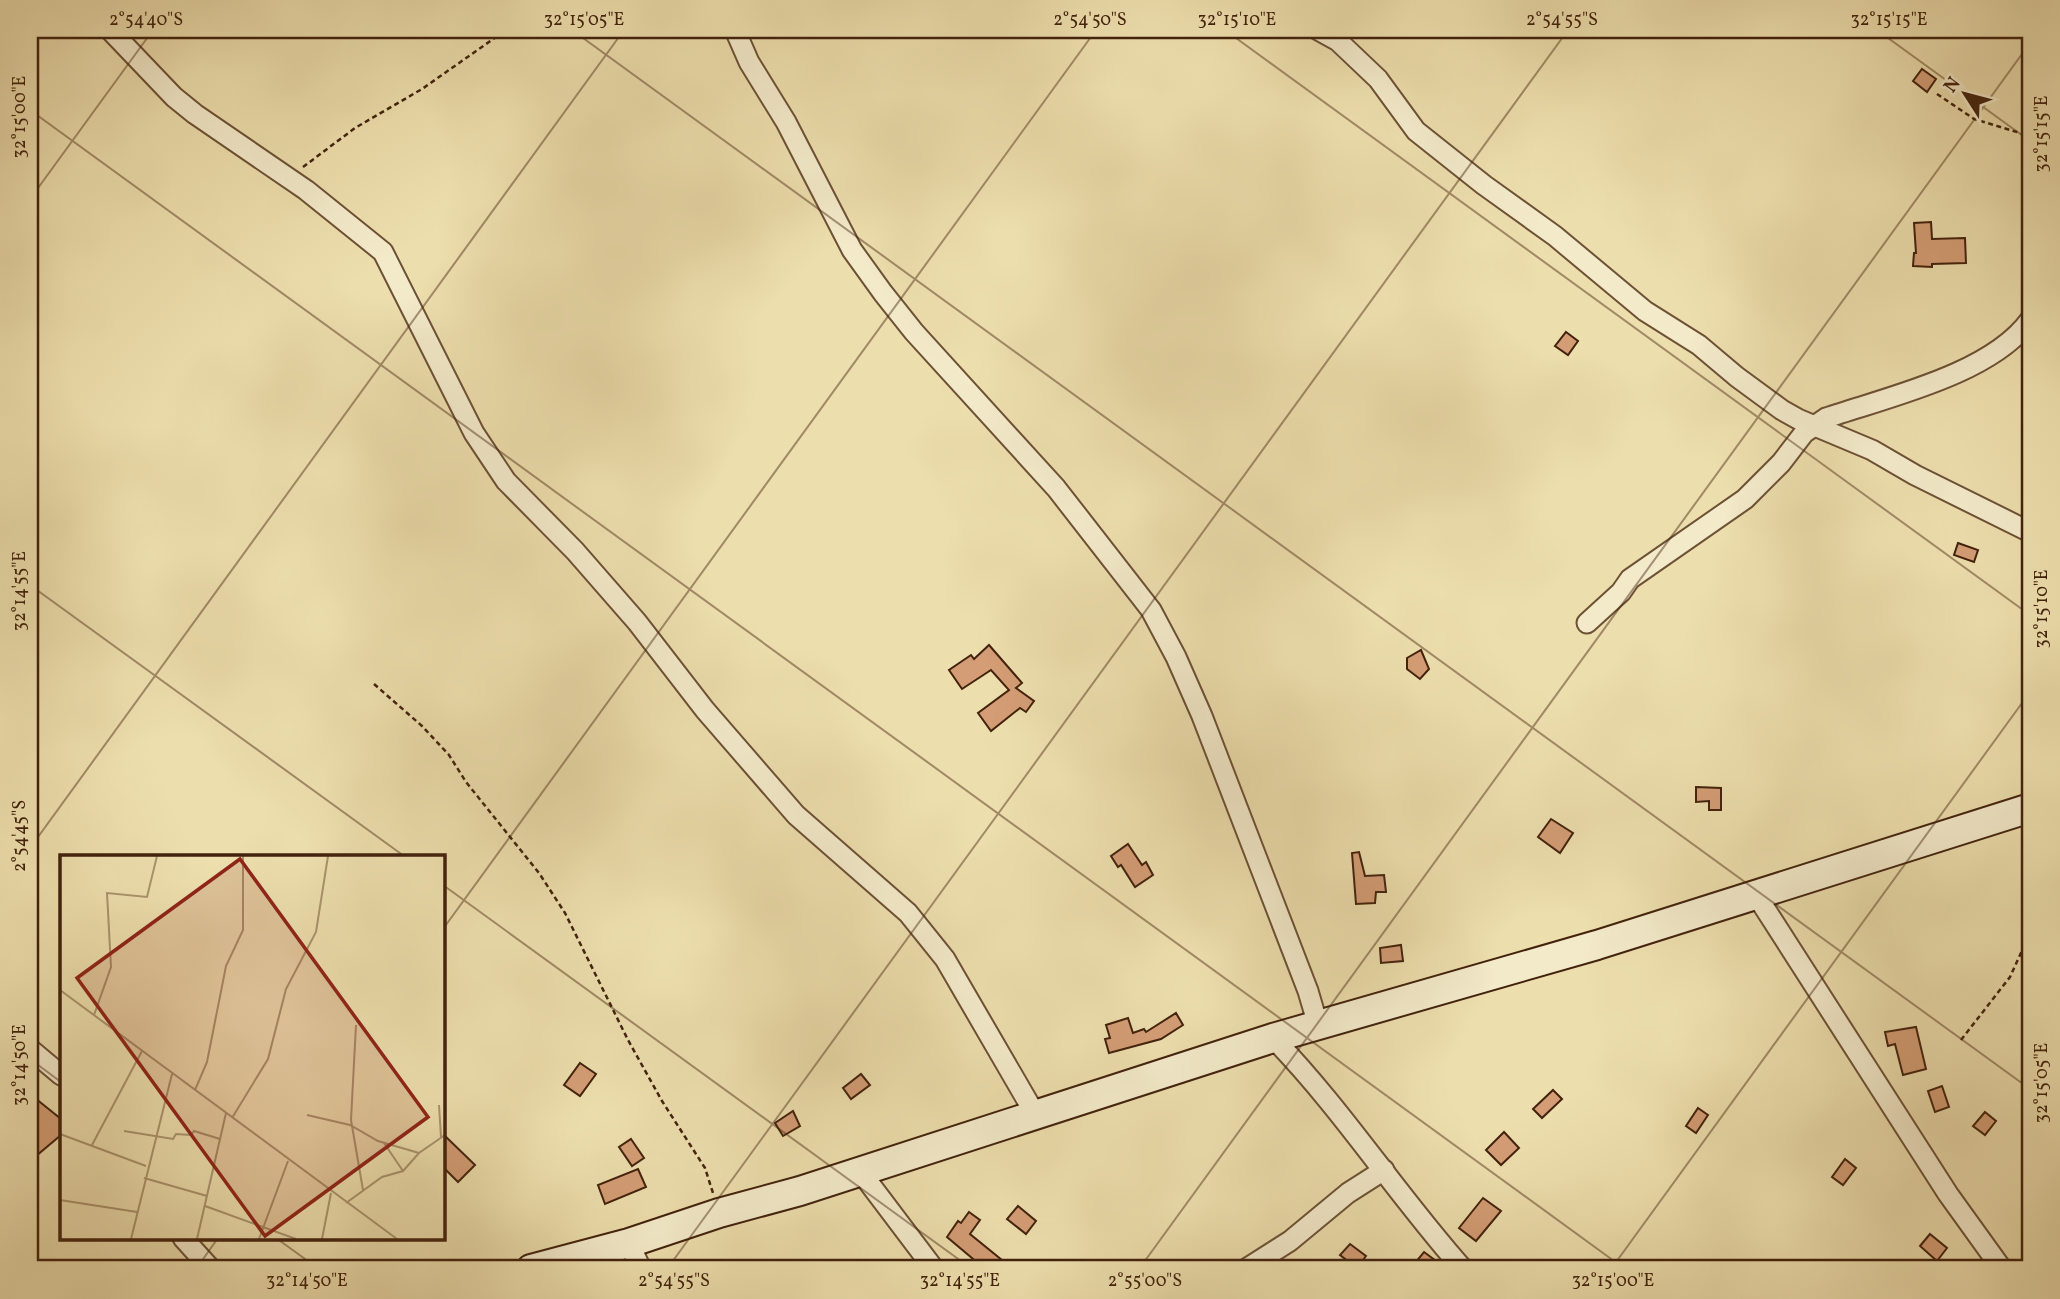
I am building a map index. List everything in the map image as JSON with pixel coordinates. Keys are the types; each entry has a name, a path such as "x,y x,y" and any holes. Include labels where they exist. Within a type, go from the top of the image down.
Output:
{"main road":[{"path":"531,1269 629,1244 719,1213 800,1191 1273,1038 1597,945 2030,808"}],"street":[{"path":"110,30 184,106 293,181 383,252 474,433 506,481 575,551 637,622 705,710 796,815 908,913 932,941 1035,1114"},
{"path":"735,30 749,62 786,122 852,250 914,332 1056,488 1151,610 1176,657 1202,716 1308,991 1318,1026"},
{"path":"1318,30 1338,41 1378,79 1416,131 1484,186 1555,236 1645,311 1699,345 1782,410 1872,450 1915,475 2030,532"},
{"path":"1587,623 1621,592 1630,579 1745,499 1781,463 1804,433 1826,418 1924,388 1995,353 2029,324"},
{"path":"1755,893 1948,1194 2002,1269"},
{"path":"1273,1038 1292,1057 1384,1170 1439,1243 1463,1269"},
{"path":"30,1049 60,1074"},
{"path":"1246,1269 1290,1241 1348,1193 1384,1170"},
{"path":"860,1171 934,1269"},
{"path":"185,1240 211,1269"},
{"path":"629,1244 641,1269"}],"path":[{"path":"293,181 304,166 355,128 422,89 506,30"},
{"path":"1937,94 1974,119 2030,136"},
{"path":"374,684 422,726 449,755 466,782 539,873 559,903 628,1040 662,1101 705,1168 719,1213"},
{"path":"1961,1040 2010,976 2030,933"}],"building":[{"path":"1922,69 1936,79 1927,92 1913,81"},
{"path":"1931,222 1932,239 1965,238 1966,263 1913,266 1916,253 1914,223"},
{"path":"1566,332 1578,341 1568,355 1555,346"},
{"path":"1958,543 1978,550 1974,562 1954,555"},
{"path":"989,645 1022,683 1016,688 1034,701 1026,712 1020,708 991,731 978,713 1009,690 991,670 962,689 949,670 971,655 974,659"},
{"path":"1421,650 1429,669 1420,679 1407,669 1407,658"},
{"path":"1696,787 1721,788 1721,810 1709,810 1709,801 1696,802"},
{"path":"1551,819 1573,833 1560,853 1538,837"},
{"path":"1128,844 1142,865 1146,862 1153,875 1135,887 1121,865 1118,867 1111,856"},
{"path":"1359,852 1365,876 1384,875 1386,892 1376,892 1375,903 1356,904 1352,853"},
{"path":"1401,945 1403,961 1381,963 1380,948"},
{"path":"1176,1013 1183,1025 1161,1039 1109,1053 1105,1039 1110,1038 1106,1025 1128,1018 1133,1033 1144,1029 1146,1032"},
{"path":"1916,1027 1926,1069 1903,1075 1895,1044 1888,1046 1885,1032"},
{"path":"580,1063 596,1074 580,1096 564,1085"},
{"path":"861,1074 870,1085 851,1099 843,1088"},
{"path":"1942,1086 1949,1107 1935,1112 1928,1091"},
{"path":"1553,1090 1562,1099 1542,1118 1533,1109"},
{"path":"30,1094 60,1118 60,1136 30,1161"},
{"path":"1698,1108 1708,1115 1696,1133 1686,1126"},
{"path":"793,1111 800,1126 783,1136 775,1123"},
{"path":"1985,1112 1996,1121 1985,1135 1973,1126"},
{"path":"1504,1132 1519,1148 1501,1165 1486,1150"},
{"path":"444,1135 475,1165 458,1182 444,1168"},
{"path":"631,1139 644,1158 632,1166 619,1147"},
{"path":"1845,1159 1856,1168 1843,1185 1832,1177"},
{"path":"638,1169 646,1187 605,1204 598,1185"},
{"path":"1483,1198 1501,1211 1476,1241 1459,1228"},
{"path":"1018,1206 1036,1221 1026,1234 1007,1219"},
{"path":"969,1212 980,1220 970,1234 1013,1269 985,1269 947,1237 958,1221 961,1223"},
{"path":"1930,1234 1947,1248 1937,1261 1920,1246"},
{"path":"1350,1244 1366,1256 1357,1268 1340,1255"},
{"path":"1424,1252 1447,1269 1410,1269"}]}
